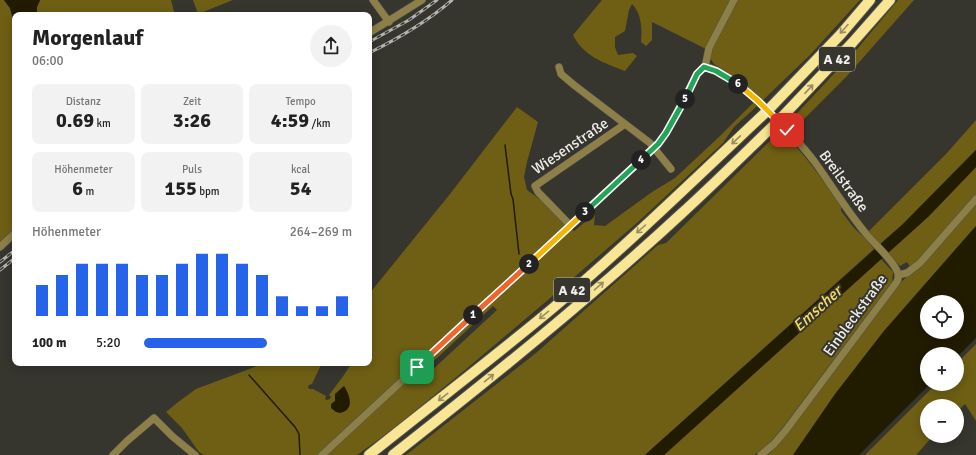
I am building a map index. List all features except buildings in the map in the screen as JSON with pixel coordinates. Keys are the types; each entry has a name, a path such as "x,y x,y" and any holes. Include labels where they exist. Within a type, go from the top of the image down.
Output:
{"highway":[{"name":"A 42","path":"369,455 553,307 671,202 768,110 870,0"},
{"name":"A 42","path":"393,455 480,386 609,278 681,214 782,117 853,42 890,0"}],"street":[{"path":"373,0 389,22"},
{"path":"372,31 422,0"},
{"path":"322,455 654,148 666,133 697,74 704,67 709,48 734,0"},
{"path":"559,67 561,74 654,148 671,169"},
{"name":"Breilstraße","path":"704,67 716,71 737,84 753,97 787,130 814,161 872,240 891,262 898,275"},
{"name":"Wiesenstraße","path":"570,225 534,186 625,124"},
{"name":"Einbleckstraße","path":"761,455 772,446 786,430 896,283 898,275 907,273 920,263 976,200"},
{"path":"0,247 12,236"},
{"path":"113,455 154,418 172,436 195,455"}],"shaded area":[{"path":"0,0 4,0 10,8 12,15 12,233 0,244"},
{"path":"40,0 171,0 174,12 37,12 37,7"},
{"path":"193,0 233,0 203,12 197,12"},
{"path":"602,0 731,0 706,49 652,22 652,40 646,46 641,42 640,17 632,4 629,10 625,31 615,37 615,47 618,55 633,53 637,56 625,71 602,62 588,54 573,35"},
{"path":"738,0 860,0 810,55 762,101 754,92 736,78 714,64 710,58 710,52"},
{"path":"898,0 914,0 847,76 794,129 788,123 858,48"},
{"path":"754,102 757,106 734,127 723,143 638,222 465,370 393,429 357,455 204,455 199,452 182,428 166,412 196,389 257,366 321,366 312,384 308,387 309,389 313,389 326,396 325,399 327,400 330,399 331,397 329,395 350,366 372,366 372,290 450,194 517,107 538,122 524,177 527,190 545,203 574,231 595,214 594,225 605,226 652,192 675,178","holes":["493,306 497,310 430,372 423,371"]},
{"path":"976,120 976,150 903,224 880,244 868,232 946,154"},
{"path":"781,130 798,148 820,177 841,207 841,211 854,228 874,249 645,455 406,455 536,353 658,245 666,243"},
{"path":"976,167 976,226 884,331 793,455 767,455 784,436 901,282 913,271 907,262 900,266 888,253 929,216"},
{"path":"881,259 893,272 892,282 780,431 765,448 754,455 664,455"},
{"path":"976,344 976,421 965,404 964,405 964,399 921,399 929,391 964,391 964,356"},
{"path":"920,400 920,443 927,443 916,455 865,455"}],"water":[{"path":"4,0 40,0 37,7 37,12 12,12 12,15 10,8"},
{"name":"Emscher","path":"976,150 976,167 929,216 664,455 645,455 903,224"},
{"path":"976,226 976,338 964,350 964,347 920,347 920,391 923,391 859,455 793,455 835,394 884,331"},
{"path":"344,386 350,402 348,409 340,413 331,408 331,404 335,401 335,394"}],"waterway":[{"path":"505,145 519,254"},
{"path":"249,375 295,427 299,434 300,455"}],"railway":[{"path":"372,40 409,20 437,0"},
{"path":"372,51 412,29 452,0"},
{"path":"0,262 12,252"},
{"path":"0,270 12,260"}],"route":[{"path":"417,367 660,142 697,74 704,67 709,67 724,75 748,92 787,130"}]}
